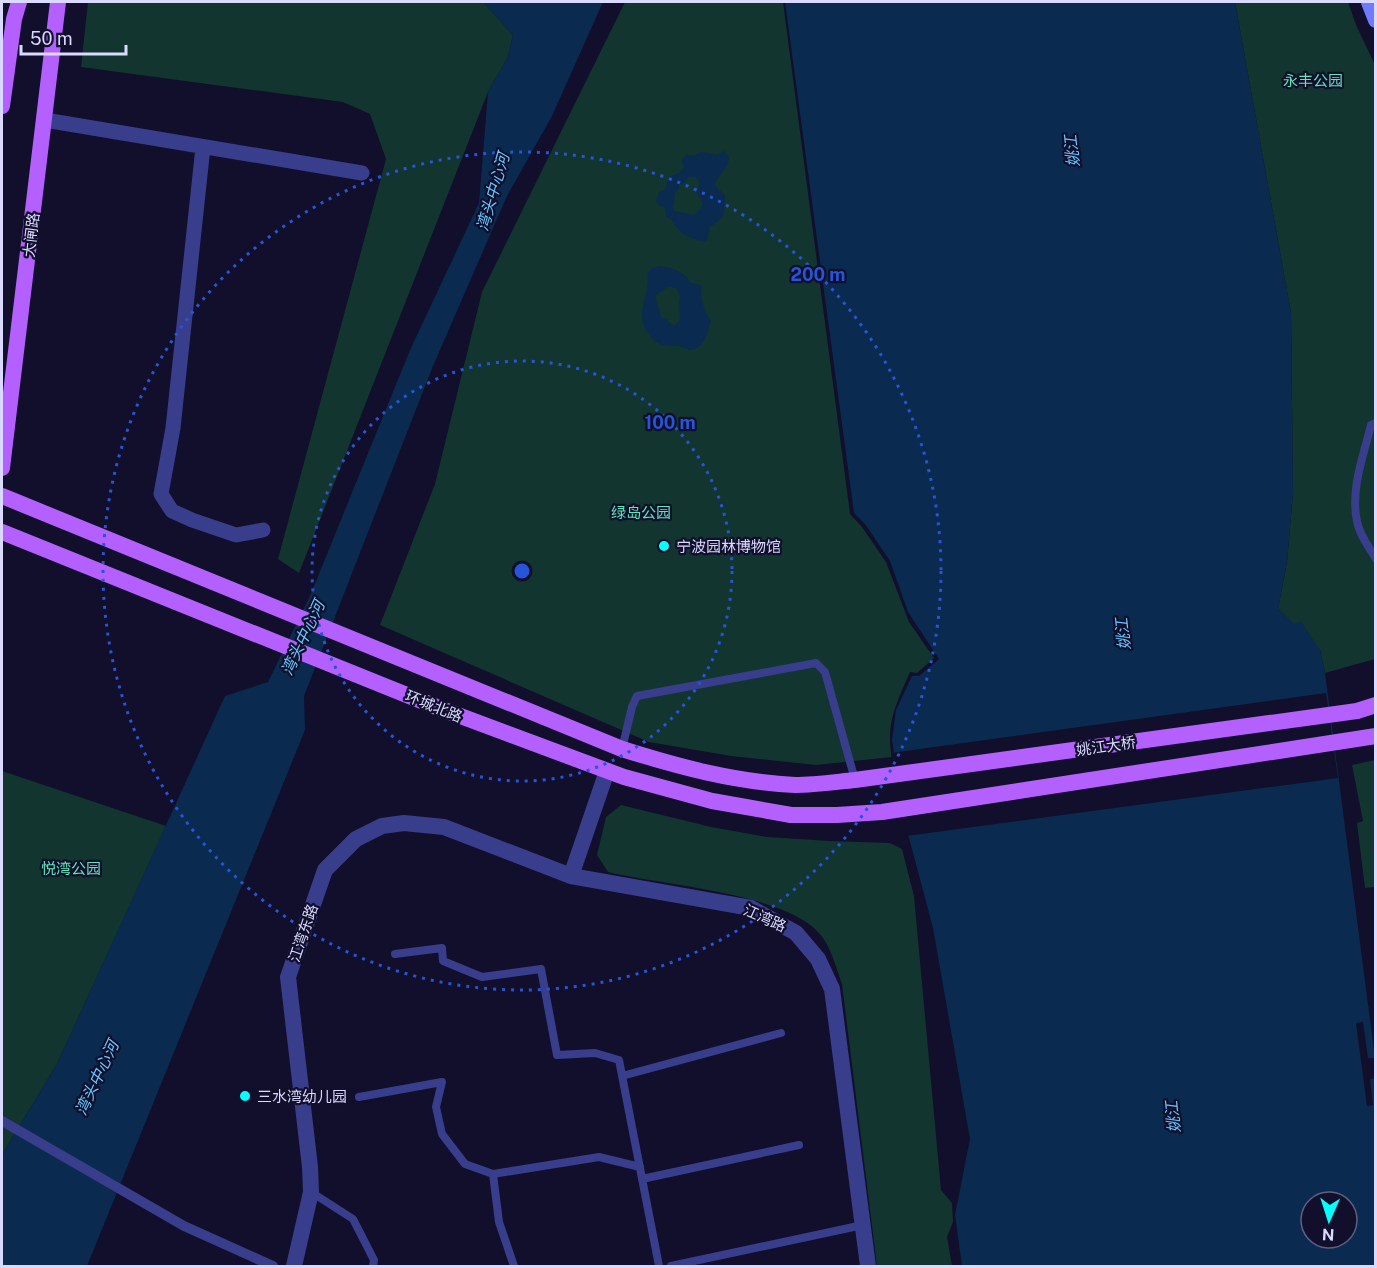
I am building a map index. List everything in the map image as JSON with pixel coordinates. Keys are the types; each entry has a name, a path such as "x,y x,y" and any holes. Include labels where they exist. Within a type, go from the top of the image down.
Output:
{"main road":[{"path":"2,106 8,19 19,2"},
{"name":"大闸路","path":"2,468 58,2"},
{"path":"1370,2 1376,20"},
{"name":"环城北路","path":"2,496 622,749 699,772 736,779 796,785 855,780"},
{"name":"环城北路","path":"2,532 439,708 606,771 666,789 753,809 802,815 882,812"},
{"name":"姚江大桥","path":"855,780 1357,711 1376,705"},
{"name":"姚江大桥","path":"882,812 1373,737"}],"street":[{"path":"45,120 362,173"},
{"path":"203,147 173,428 161,494 172,511 192,520 236,535 263,530"},
{"path":"571,876 606,771"},
{"name":"江湾东路","path":"294,1266 311,1192 288,977 325,870 356,839 382,826 404,823 444,827 571,876"},
{"name":"江湾路","path":"571,876 751,908 796,933 818,959 832,989 868,1266"},
{"path":"4,1123 139,1198 184,1226 273,1266"}],"lane":[{"path":"1376,423 1371,424 1355,507 1357,524 1376,559"},
{"path":"622,749 632,707 637,696 816,663 825,672 855,780"},
{"path":"395,954 442,948 444,961 482,977 541,969 556,1055 595,1053 619,1060 659,1266"},
{"path":"622,1076 781,1033"},
{"path":"359,1097 442,1082 436,1107 442,1134 465,1164 493,1174 599,1156 640,1167"},
{"path":"642,1179 799,1145"},
{"path":"493,1174 499,1222 514,1266"},
{"path":"311,1192 353,1219 374,1260 373,1266"},
{"path":"671,1266 863,1225"},
{"path":"716,1257 718,1266"}],"green space":[{"path":"88,2 483,2 513,35 508,57 488,92 299,573 278,559 386,159 370,114 343,102 81,67"},
{"name":"绿岛公园","path":"625,2 783,2 850,514 886,562 909,622 934,658 917,673 910,672 901,693 891,724 892,757 816,765 731,756 649,742 380,625 435,484 482,292"},
{"name":"永丰公园","path":"1235,2 1348,2 1375,65 1375,659 1325,673 1320,650 1278,609 1287,562 1293,493 1291,313"},
{"path":"1375,760 1375,887 1365,888 1357,823 1363,821 1352,765"},
{"name":"悦湾公园","path":"2,771 166,826 57,1064 2,1155"},
{"path":"621,805 711,827 767,837 890,843 902,849 914,896 941,1190 952,1203 953,1222 947,1237 952,1266 877,1266 842,984 833,957 823,938 802,919 779,908 720,892 608,872 597,855 606,817"}],"water":[{"name":"湾头中心河","path":"483,2 603,2 552,116 507,196 433,366 304,696 305,730 87,1266 2,1266 2,1155 57,1064 225,696 268,682 310,596 410,350 479,203 488,92 508,57 513,35"},
{"name":"姚江","path":"785,2 1235,2 1291,313 1293,493 1287,562 1278,609 1294,624 1301,621 1320,650 1325,673 1375,1058 1375,1266 962,1266 955,1215 970,1139 933,928 904,819 892,740 896,710 912,676 919,676 939,659 908,612 890,561 865,524 854,513"},
{"path":"724,151 729,158 715,186 725,195 723,217 709,228 708,239 704,242 689,237 681,231 671,219 666,217 665,207 656,201 659,192 665,190 669,177 681,172 684,167 682,160 686,155 693,156 701,152 718,155","holes":["688,177 695,177 700,182 697,193 703,203 701,208 694,215 674,211 675,193 679,184 684,183"]},
{"path":"660,266 673,269 685,275 690,282 701,286 703,305 711,321 704,340 698,347 689,350 681,346 662,345 648,333 644,326 642,311 648,281 647,273 652,268","holes":["669,286 676,288 680,295 680,321 674,326 668,322 668,319 661,317 656,295"]}],"pier":[{"path":"1326,693 1338,778 906,836 891,753"},
{"path":"1363,1022 1368,1058 1376,1058 1375,1078 1370,1079 1373,1105 1367,1106 1356,1023"}],"place":[{"name":"宁波园林博物馆","path":"664,546"},
{"name":"三水湾幼儿园","path":"245,1096"}]}
